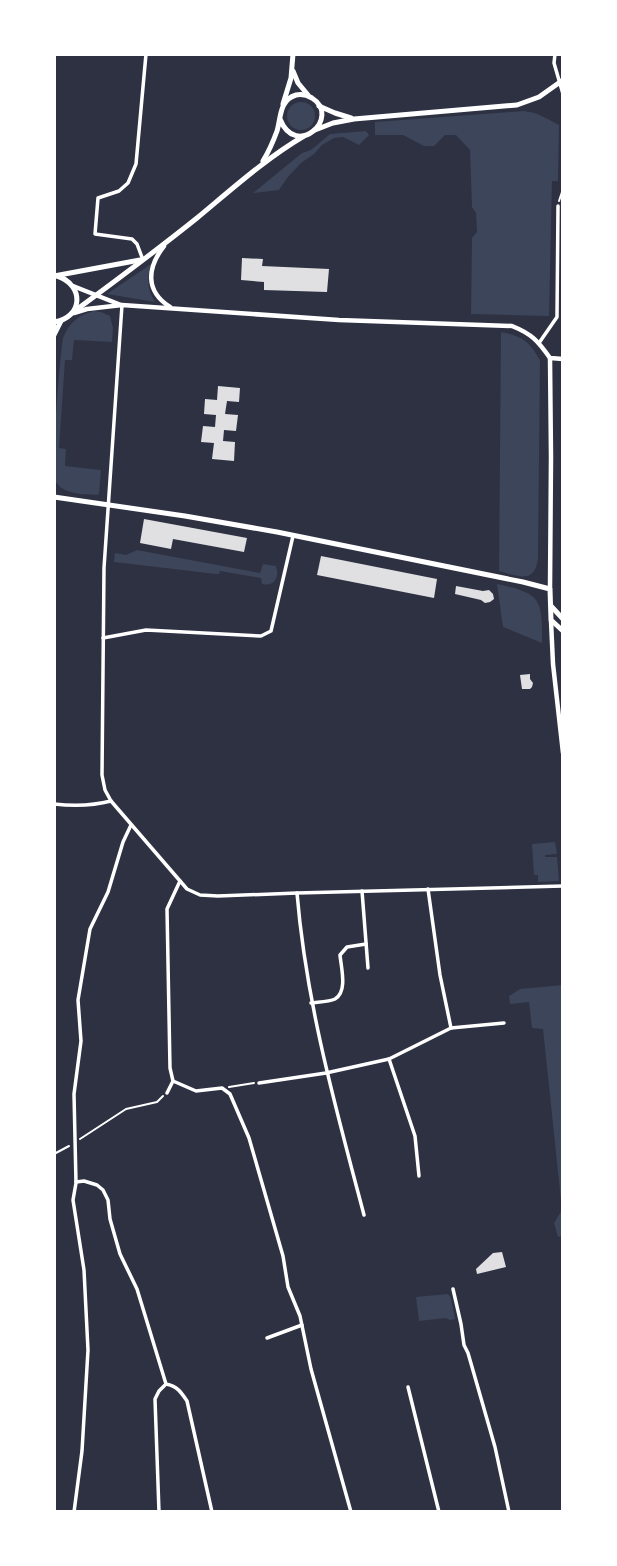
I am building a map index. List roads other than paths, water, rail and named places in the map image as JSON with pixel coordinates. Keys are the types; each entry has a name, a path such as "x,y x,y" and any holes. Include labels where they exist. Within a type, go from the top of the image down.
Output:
{"main road":[{"path":"260,165 273,142 280,119 293,54"},
{"path":"292,68 298,83 319,106 354,119"},
{"path":"54,335 58,321 143,260 260,165 315,130 354,119 517,105 539,97 562,81"},
{"path":"282,107 295,95 309,96"},
{"path":"315,130 321,117 319,106"},
{"path":"280,119 289,133 304,136"},
{"path":"54,276 143,260"},
{"path":"54,276 61,277 73,286 77,300 72,313"},
{"path":"54,497 293,535 523,582 550,590 551,620 563,631"},
{"path":"551,606 563,619"}],"street":[{"path":"143,260 137,244 132,239 95,234 98,198 119,191 128,183 136,164 146,54"},
{"path":"555,54 554,63 562,81 563,94"},
{"path":"540,342 557,317 558,206"},
{"path":"170,239 159,252 151,279 157,297 170,307"},
{"path":"73,286 122,305"},
{"path":"122,305 104,568 102,775 105,790 111,800 187,889 200,895 563,886"},
{"path":"72,313 122,305 339,320 512,326 528,332 540,342 550,358 550,590"},
{"path":"550,358 563,359"},
{"path":"103,638 146,630 261,636 269,633 293,535"},
{"path":"551,620 563,753"},
{"path":"54,804 98,804 111,800"},
{"path":"74,1512 82,1451 88,1350 83,1270 73,1200 76,1182 74,1094 81,1041 78,1000 90,929 108,892 131,825"},
{"path":"167,1093 173,1081 170,1068 167,909 180,881"},
{"path":"428,889 440,975 451,1028"},
{"path":"362,891 368,968"},
{"path":"297,892 312,1003 326,1073 364,1215"},
{"path":"312,1003 338,996 343,986 340,955 347,947 366,944"},
{"path":"259,1083 326,1073 389,1059 451,1028 504,1023"},
{"path":"389,1059 415,1136 419,1176"},
{"path":"173,1081 196,1091 222,1088 230,1094 249,1138 283,1256 288,1287 300,1316 311,1369 351,1512"},
{"path":"76,1182 84,1181 97,1185 108,1200 110,1219 120,1254 137,1289 166,1384"},
{"path":"453,1289 464,1345 495,1447 509,1512"},
{"path":"267,1338 302,1325"},
{"path":"159,1512 155,1399 166,1384"},
{"path":"166,1384 181,1391 187,1401 212,1512"},
{"path":"408,1387 439,1512"}]}
